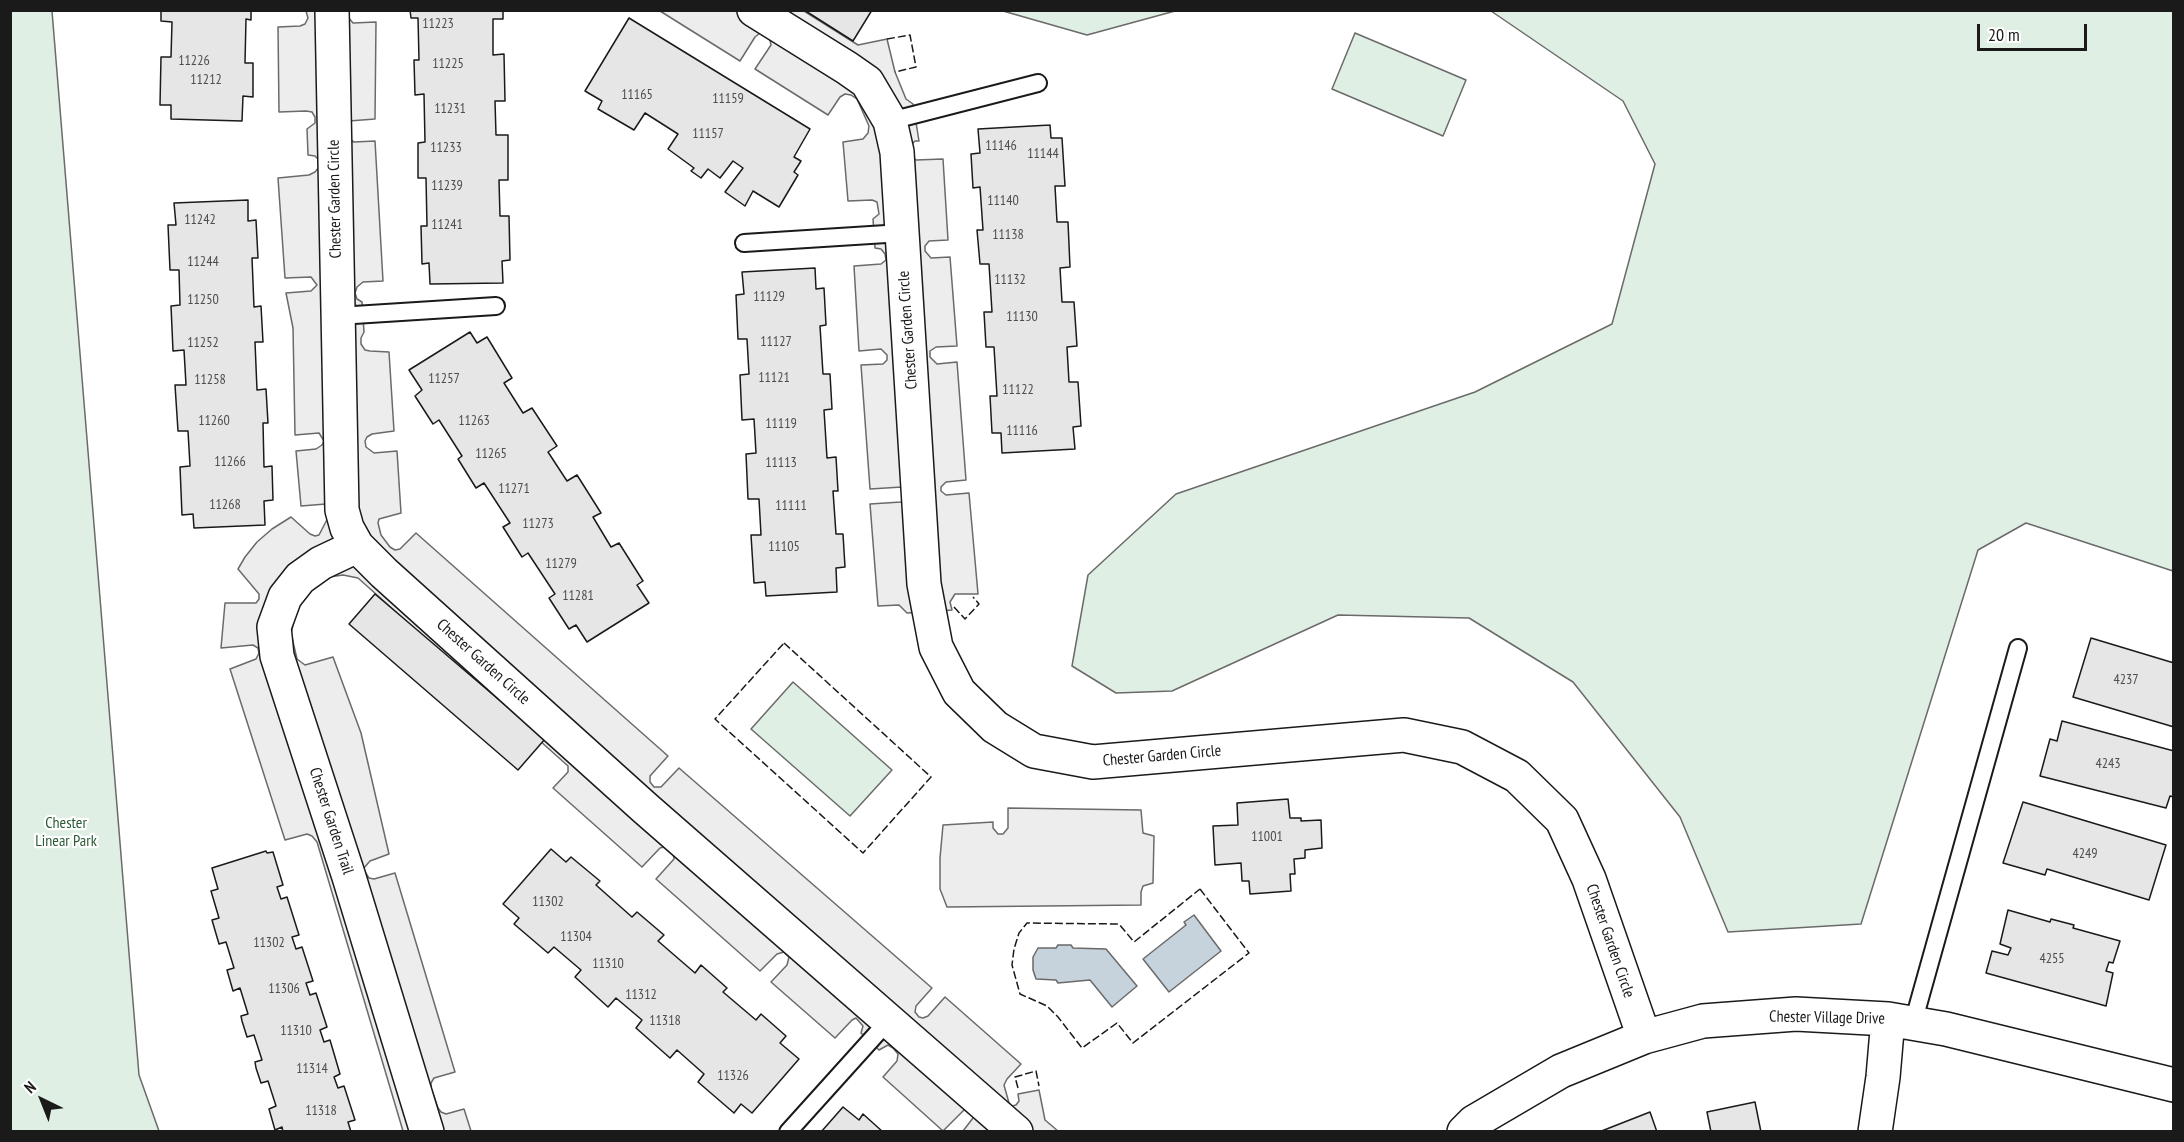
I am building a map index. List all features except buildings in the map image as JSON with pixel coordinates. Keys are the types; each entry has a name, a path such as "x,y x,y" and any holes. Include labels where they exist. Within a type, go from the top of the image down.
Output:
{"street":[{"name":"Chester Garden Circle","path":"332,10 342,510 357,546 384,573 619,784 1017,1131"},
{"name":"Chester Garden Circle","path":"754,10 867,82 890,121 897,153 924,584 936,647 959,692 995,727 1034,751 1093,762 1404,735 1462,747 1517,776 1562,820 1588,879 1644,1037"},
{"name":"Chester Garden Trail","path":"357,546 321,562 300,578 285,597 274,627 277,656 349,877 427,1131"},
{"name":"Chester Village Drive","path":"1464,1131 1474,1122 1561,1071 1644,1037 1703,1021 1796,1014 1900,1021 1946,1029 2174,1085"},
{"path":"1875,1131 1883,1077 1900,1021"}],"lane":[{"path":"890,121 1038,83"},
{"path":"744,243 902,233"},
{"path":"338,316 496,306"},
{"path":"1900,1021 2018,648"},
{"path":"788,1131 889,1020"}],"green space":[{"name":"Chester Linear Park","path":"10,11 52,11 139,1075 159,1131 11,1131"},
{"path":"1003,11 1175,11 1087,35"},
{"path":"1491,11 2173,11 2173,571 2026,523 1978,550 1861,924 1728,932 1680,817 1573,682 1469,618 1338,615 1172,691 1116,693 1072,666 1088,575 1176,494 1475,392 1612,324 1655,164 1623,101"},
{"path":"1355,33 1466,80 1443,136 1332,89"},
{"path":"793,682 892,770 850,816 751,729"}],"shaded area":[{"path":"306,11 348,11 348,17 353,23 376,22 375,119 349,121 349,139 354,142 375,141 383,281 363,282 357,287 355,293 357,299 362,302 364,332 361,344 365,350 389,352 394,431 372,434 365,441 366,447 374,453 397,451 401,513 379,519 381,535 395,550 400,549 416,533 668,756 650,776 650,782 654,787 661,787 679,768 932,988 916,1006 915,1012 919,1017 928,1016 945,997 1021,1064 1004,1085 1009,1103 1012,1106 1016,1105 1019,1101 1018,1094 1039,1090 1045,1120 1058,1131 963,1131 973,1118 972,1113 965,1109 943,1131 883,1077 897,1061 898,1054 893,1048 888,1045 879,1050 861,1033 863,1026 856,1018 835,1038 771,982 787,965 789,957 784,952 777,954 760,971 656,879 674,859 673,853 664,847 660,848 642,867 553,788 568,772 568,766 358,578 343,575 329,577 312,587 299,601 291,633 297,659 305,665 333,657 361,733 389,854 370,861 363,869 369,878 374,879 395,873 455,1072 434,1078 431,1088 441,1112 446,1114 464,1109 471,1131 403,1131 317,842 307,834 285,840 230,669 256,659 259,653 258,648 253,645 221,648 225,603 256,603 259,599 259,594 238,569 257,542 291,517 310,534 319,535 332,510 326,504 301,506 296,451 316,449 324,441 319,433 295,435 293,328 286,293 311,291 317,285 311,277 285,278 278,178 309,175 320,166 315,156 308,155 307,129 315,123 312,112 279,112 278,27 305,24 308,18"},
{"path":"660,11 804,11 858,45 887,39 895,72 906,99 913,104 919,141 911,145 912,157 916,160 943,159 948,240 929,241 925,246 925,251 931,258 950,257 957,346 936,347 930,351 930,357 937,364 957,362 966,480 946,482 941,487 941,491 946,495 969,493 978,594 955,594 950,602 952,610 907,613 899,605 878,606 870,504 901,502 905,497 902,487 870,489 861,365 883,364 887,360 887,355 881,349 859,351 854,266 881,264 886,260 881,249 875,248 873,219 879,214 877,202 872,200 848,201 843,142 863,139 868,133 869,126 857,99 845,94 840,97 828,115 755,69 771,45 769,36 760,33 755,37 740,61"},
{"path":"1008,808 1141,810 1143,833 1154,836 1153,883 1143,886 1141,905 947,907 940,889 943,825 993,822 993,828 998,834 1003,834 1008,828"},
{"path":"1194,915 1221,951 1169,992 1143,959 1186,925 1184,922"},
{"path":"1058,945 1106,949 1137,986 1112,1007 1090,980 1058,983 1056,980 1036,979 1033,957 1038,948 1056,948"}],"fence":[{"path":"887,39 910,35 916,67 895,72"},
{"path":"954,607 965,619 979,604 973,597"},
{"path":"784,643 931,777 863,853 715,719 784,643"},
{"path":"1200,889 1249,953 1133,1043 1117,1023 1082,1048 1047,1006 1020,994 1012,965 1019,933 1027,923 1119,924 1134,942 1200,889"},
{"path":"1018,1088 1015,1077 1036,1071 1039,1086"}]}
